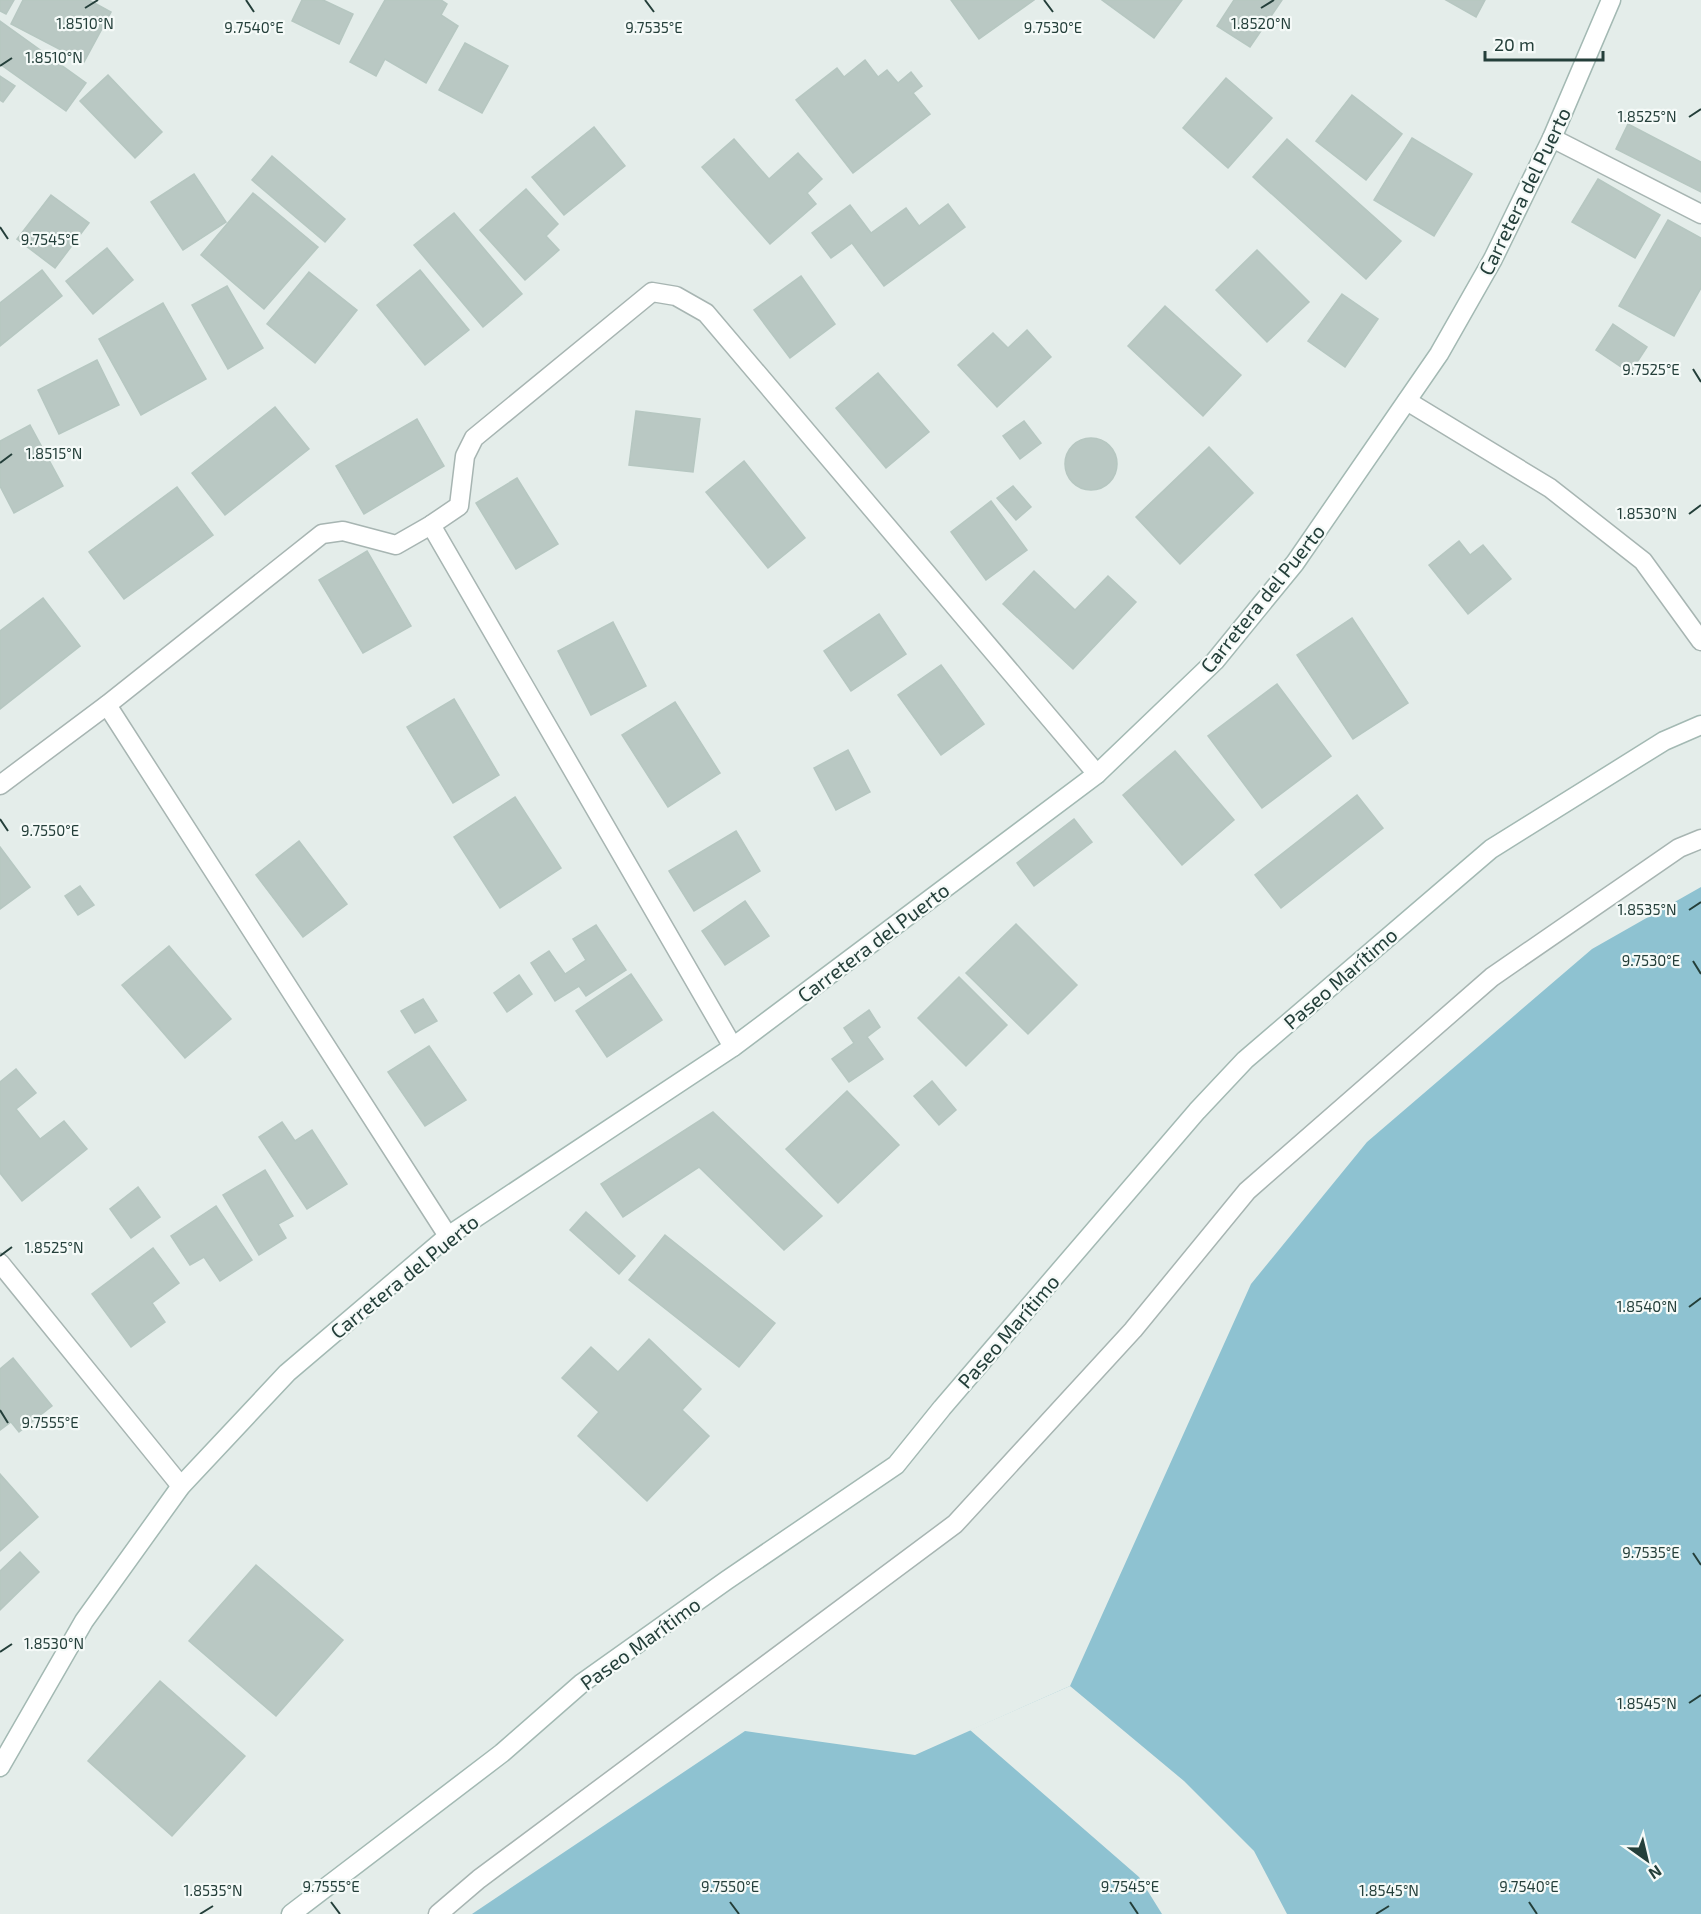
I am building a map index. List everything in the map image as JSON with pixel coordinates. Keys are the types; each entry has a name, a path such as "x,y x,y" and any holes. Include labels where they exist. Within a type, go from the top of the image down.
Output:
{"street":[{"name":"Carretera del Puerto","path":"0,1767 84,1621 182,1486 287,1373 448,1236 733,1047 1097,774 1215,661 1294,563 1440,354 1493,259 1552,138 1608,1"},
{"path":"1552,138 1701,214"},
{"path":"0,785 107,705 322,534 343,531 396,545 459,506 465,456 474,438 652,292 676,296 706,313 1097,774"},
{"path":"1407,401 1550,488 1643,561 1701,641"},
{"path":"431,525 733,1047"},
{"path":"107,705 448,1236"},
{"name":"Paseo Marítimo","path":"291,1914 502,1753 582,1683 896,1465 965,1381 1197,1111 1245,1059 1491,849 1664,741 1701,725"},
{"path":"438,1914 478,1880 955,1524 1132,1330 1247,1191 1492,977 1679,848 1701,838"},
{"path":"0,1263 182,1486"}],"water":[{"path":"1701,887 1701,1914 472,1914 745,1731 915,1755 1070,1686 1251,1284 1367,1142 1592,949"}],"pier":[{"path":"1070,1686 1184,1781 1254,1851 1287,1914 1162,1914 1139,1877 970,1730"}],"building":[{"path":"0,0 14,0 6,14 0,11"},
{"path":"23,0 89,0 111,12 84,62 11,24"},
{"path":"302,0 323,0 353,14 339,44 292,21"},
{"path":"385,0 441,0 447,4 441,15 458,26 426,83 385,59 376,76 350,62"},
{"path":"951,0 1034,0 979,39"},
{"path":"1102,0 1182,0 1154,38"},
{"path":"1234,0 1282,0 1250,47 1217,26"},
{"path":"1446,0 1485,0 1476,17"},
{"path":"0,21 86,83 66,111 0,64"},
{"path":"465,43 508,66 482,113 439,90"},
{"path":"865,60 878,77 887,70 898,83 911,72 922,86 913,93 930,114 853,173 796,100 837,68 844,77"},
{"path":"108,75 162,132 135,158 80,101"},
{"path":"0,76 15,86 3,102 0,100"},
{"path":"1226,78 1272,118 1228,168 1183,128"},
{"path":"1352,95 1402,134 1366,180 1316,141"},
{"path":"1628,124 1701,162 1701,192 1616,149"},
{"path":"594,127 625,166 564,215 532,177"},
{"path":"1412,138 1472,174 1434,236 1374,200"},
{"path":"734,139 769,179 798,153 822,179 807,193 816,204 770,244 702,167"},
{"path":"1287,139 1401,241 1366,279 1253,177"},
{"path":"272,156 345,219 325,242 252,180"},
{"path":"194,174 226,222 183,250 151,202"},
{"path":"1598,179 1660,215 1635,258 1572,222"},
{"path":"526,189 558,224 546,236 559,250 525,280 480,230"},
{"path":"253,193 318,247 264,309 201,255"},
{"path":"51,195 89,223 55,268 17,239"},
{"path":"948,204 965,227 884,286 852,243 831,258 812,233 850,205 871,233 906,208 919,226"},
{"path":"454,213 522,294 483,327 414,245"},
{"path":"1668,220 1701,238 1701,288 1674,336 1619,306"},
{"path":"107,248 133,280 93,314 66,281"},
{"path":"1257,250 1309,302 1267,342 1216,290"},
{"path":"42,270 62,296 0,346 0,303"},
{"path":"420,270 469,330 425,365 377,305"},
{"path":"309,272 357,310 315,363 267,324"},
{"path":"801,276 835,324 790,358 754,310"},
{"path":"227,286 263,348 228,369 192,305"},
{"path":"1342,294 1378,319 1345,367 1308,341"},
{"path":"163,303 206,379 141,415 99,339"},
{"path":"1165,306 1241,375 1203,416 1128,346"},
{"path":"1613,324 1647,347 1630,373 1596,350"},
{"path":"1027,330 1051,357 997,407 958,365 993,333 1008,348"},
{"path":"97,360 119,405 59,434 38,390"},
{"path":"878,373 929,432 886,468 836,408"},
{"path":"275,407 309,449 225,515 192,473"},
{"path":"636,411 700,419 693,472 629,465"},
{"path":"417,419 444,466 364,514 336,466"},
{"path":"1024,421 1041,443 1020,459 1003,436"},
{"path":"30,425 63,486 14,513 0,486 0,441"},
{"path":"1091,438 1101,440 1109,446 1115,454 1117,464 1115,474 1109,482 1101,488 1091,490 1081,488 1073,482 1067,474 1065,464 1067,454 1073,446 1081,440"},
{"path":"1209,447 1253,493 1180,564 1136,517"},
{"path":"744,461 805,538 768,568 706,492"},
{"path":"517,478 558,544 516,569 476,503"},
{"path":"1013,486 1031,507 1016,520 997,498"},
{"path":"177,487 213,535 124,599 89,552"},
{"path":"991,501 1027,550 986,580 951,532"},
{"path":"1459,541 1470,555 1483,545 1511,579 1468,614 1429,565"},
{"path":"367,551 411,626 363,653 319,580"},
{"path":"1034,571 1075,610 1108,576 1136,602 1073,669 1003,604"},
{"path":"43,598 80,646 0,709 0,631"},
{"path":"879,614 906,654 851,691 824,651"},
{"path":"1352,618 1408,703 1353,739 1297,655"},
{"path":"613,622 646,686 591,715 558,651"},
{"path":"941,665 984,724 941,755 898,695"},
{"path":"1277,684 1331,756 1262,808 1208,736"},
{"path":"454,699 499,775 453,803 407,727"},
{"path":"675,702 720,773 668,807 622,735"},
{"path":"848,750 870,792 836,810 814,768"},
{"path":"1175,751 1234,820 1182,865 1123,795"},
{"path":"1357,795 1383,828 1281,908 1255,875"},
{"path":"515,797 561,868 500,908 454,837"},
{"path":"1074,819 1092,842 1034,886 1017,863"},
{"path":"736,831 760,871 694,911 669,871"},
{"path":"299,841 347,904 303,937 256,875"},
{"path":"0,847 30,887 0,909"},
{"path":"80,886 94,905 78,915 65,896"},
{"path":"745,901 769,936 725,965 702,931"},
{"path":"1016,924 1077,985 1028,1034 966,973"},
{"path":"596,925 626,970 586,996 579,986 555,1001 531,963 549,951 565,974 586,960 573,939"},
{"path":"169,946 231,1019 185,1058 122,985"},
{"path":"631,974 662,1020 607,1057 576,1011"},
{"path":"519,975 532,994 507,1012 494,993"},
{"path":"959,977 1007,1025 966,1066 918,1018"},
{"path":"423,999 437,1021 415,1033 401,1011"},
{"path":"869,1010 880,1027 867,1037 883,1059 849,1082 832,1059 854,1043 844,1028"},
{"path":"429,1046 466,1100 425,1126 388,1072"},
{"path":"16,1069 36,1093 16,1109 40,1139 64,1121 87,1149 22,1201 0,1173 0,1082"},
{"path":"932,1081 956,1110 939,1125 914,1096"},
{"path":"847,1091 899,1145 838,1203 786,1149"},
{"path":"713,1112 822,1216 784,1250 699,1167 623,1217 601,1184"},
{"path":"282,1122 295,1141 312,1130 347,1184 307,1209 259,1137"},
{"path":"265,1170 293,1216 278,1224 286,1238 259,1255 223,1195"},
{"path":"138,1187 160,1217 131,1238 110,1209"},
{"path":"216,1206 252,1260 220,1281 204,1257 190,1265 171,1236"},
{"path":"586,1212 635,1256 619,1274 570,1230"},
{"path":"665,1235 775,1323 739,1367 629,1280"},
{"path":"153,1248 179,1283 152,1303 165,1322 131,1347 92,1294"},
{"path":"649,1339 701,1389 682,1410 709,1436 647,1501 578,1436 599,1412 562,1378 591,1347 618,1372"},
{"path":"13,1358 52,1406 19,1432 11,1422 0,1430 0,1369"},
{"path":"0,1474 38,1517 0,1551"},
{"path":"20,1552 39,1572 0,1610 0,1571"},
{"path":"256,1565 343,1640 276,1716 189,1641"},
{"path":"160,1681 245,1756 172,1836 88,1761"}]}
